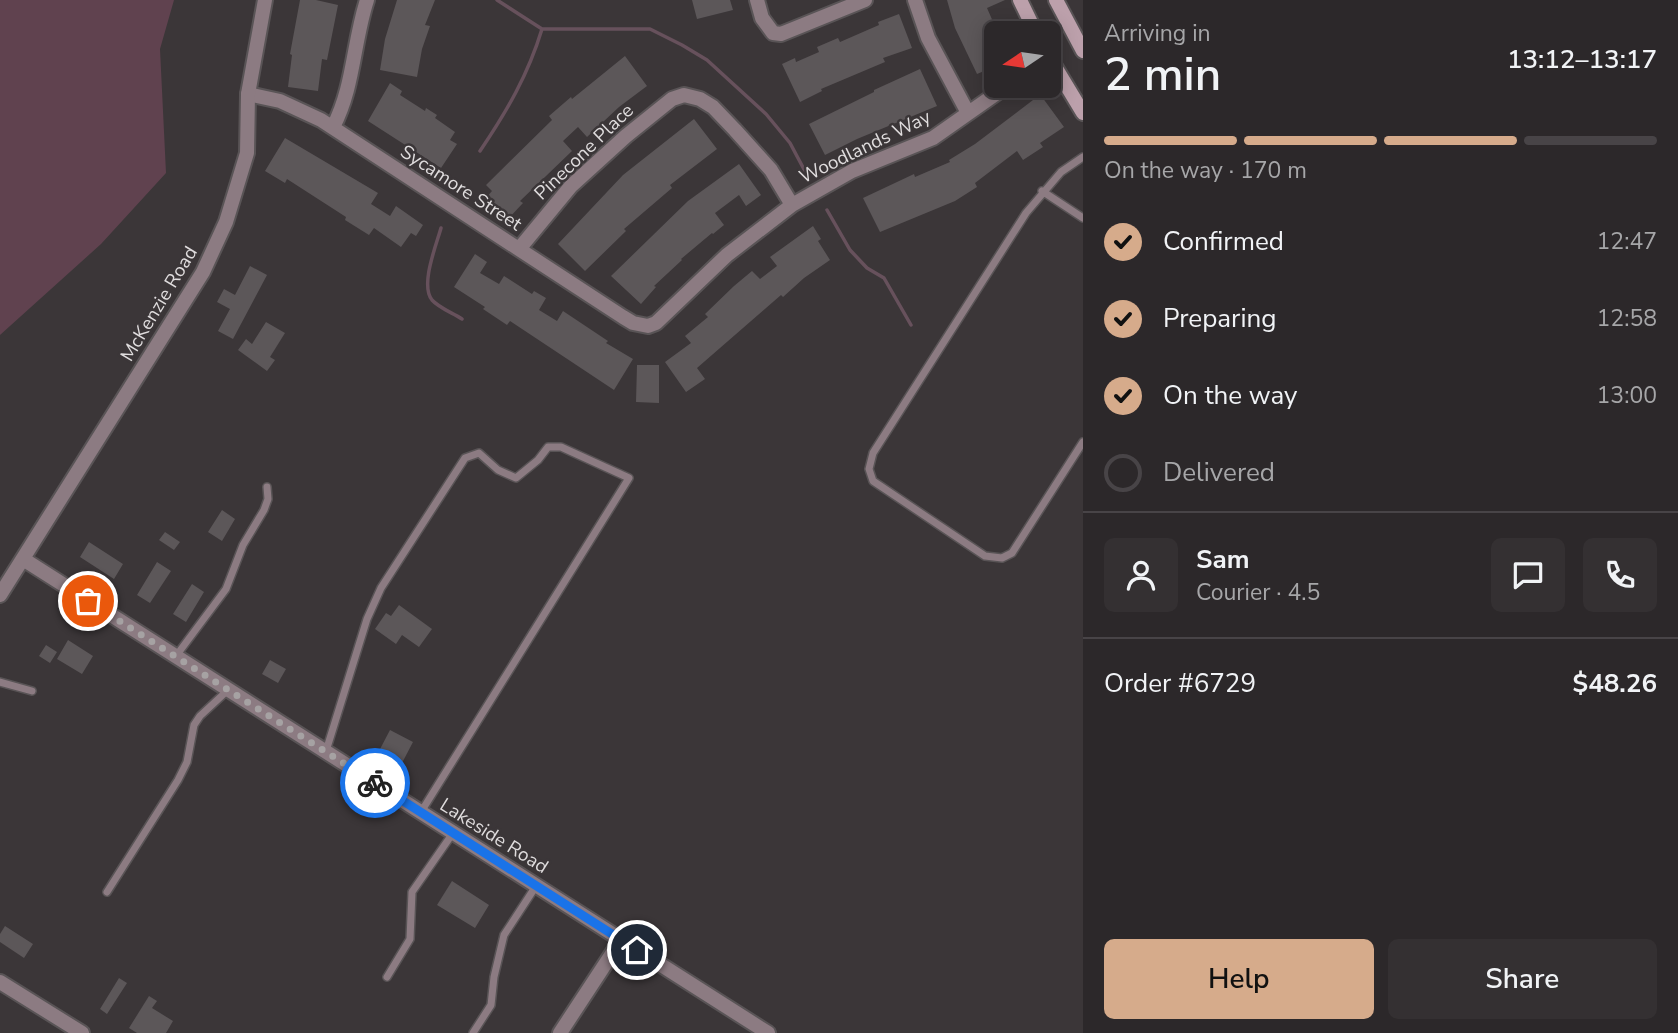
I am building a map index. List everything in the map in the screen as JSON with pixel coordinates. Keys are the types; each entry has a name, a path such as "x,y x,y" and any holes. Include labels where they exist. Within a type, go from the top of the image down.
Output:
{"main road":[{"path":"1020,0 1030,21"},
{"path":"1056,0 1083,51"},
{"path":"1061,77 1083,113"}],"street":[{"name":"McKenzie Road","path":"0,595 203,272 226,222 247,153 248,94 265,0"},
{"path":"333,127 344,106 352,77 360,19 367,0"},
{"path":"757,0 762,18 773,33 781,34 865,0"},
{"path":"915,0 928,38 968,113"},
{"name":"Sycamore Street","path":"248,94 299,108 333,127 623,317 633,323 648,326"},
{"name":"Pinecone Place","path":"519,249 571,186 635,128 672,99 684,95 700,99 713,107 736,130 771,170 792,205"},
{"name":"Woodlands Way","path":"648,326 667,313 727,255 792,205 852,171 933,138 990,98"},
{"name":"Lakeside Road","path":"23,559 768,1033"},
{"path":"560,1033 621,940"},
{"path":"0,982 82,1033"}],"lane":[{"path":"1083,157 1060,172 1042,191 873,453 869,469 873,481 985,556 1002,558 1012,553 1083,442"},
{"path":"1042,191 1083,218"},
{"path":"326,752 367,619 381,588 465,458 479,453 498,470 516,478 538,460 548,447 561,447 629,478 421,812"},
{"path":"176,657 226,589 243,545 264,510 268,499 267,486"},
{"path":"0,681 32,691"},
{"path":"107,892 178,780 187,762 194,725 228,690"},
{"path":"387,977 410,939 412,892 453,833"},
{"path":"473,1033 491,1004 504,935 536,886"}],"shaded area":[{"path":"0,0 174,0 160,49 166,173 101,244 0,335"}],"building":[{"path":"300,0 338,5 327,60 322,59 318,91 288,87 290,54"},
{"path":"397,0 435,0 425,25 430,26 417,77 380,70 385,39"},
{"path":"692,0 730,0 733,10 697,19"},
{"path":"947,0 1005,0 987,8 993,21 984,21 984,71 977,74 955,28"},
{"path":"899,14 912,48 883,58 885,62 821,89 822,91 800,102 782,64 795,58 796,62 819,52 817,47 838,38 840,42"},
{"path":"625,56 647,86 619,107 587,137 578,127 563,141 572,151 520,201 523,203 507,220 485,199 492,191 486,185 552,120 549,116"},
{"path":"920,69 937,106 825,155 809,124"},
{"path":"390,83 402,91 400,95 425,111 426,108 437,115 435,118 455,132 450,140 457,144 441,168 368,121"},
{"path":"1032,98 1043,98 1064,127 1040,143 1043,147 1023,160 1017,151 975,183 977,187 955,201 880,232 863,198 914,174 915,177 950,162 949,160 1033,100"},
{"path":"694,119 717,149 670,185 672,188 624,229 626,231 585,271 558,244 623,175"},
{"path":"285,138 378,193 371,204 390,216 396,206 423,225 416,236 411,233 401,247 374,228 369,235 287,179 285,183 265,171"},
{"path":"739,164 761,195 746,206 739,195 715,213 724,225 681,259 654,286 656,287 641,304 611,276 688,201"},
{"path":"813,226 821,239 818,241 830,260 783,297 781,295 697,368 705,379 686,392 665,362 691,343 685,336 708,317 705,314 734,286 752,271 760,279 777,266 770,257"},
{"path":"475,254 487,262 480,273 499,284 504,276 532,294 534,291 546,298 539,310 557,321 563,311 633,359 614,390 510,321 507,325 454,287"},
{"path":"250,266 267,275 233,339 218,331 230,309 217,302 224,289 235,295"},
{"path":"266,322 285,333 270,357 275,360 267,371 238,350 246,339 252,344"},
{"path":"637,365 659,365 659,403 636,402"},
{"path":"222,510 235,519 222,541 208,532"},
{"path":"165,532 180,542 174,550 159,540"},
{"path":"89,542 123,564 114,579 80,557"},
{"path":"157,562 171,571 150,603 137,595"},
{"path":"192,584 204,592 186,622 173,614"},
{"path":"399,605 432,629 419,647 402,635 396,644 375,629 386,613 391,616"},
{"path":"68,640 93,656 82,674 57,659"},
{"path":"46,645 57,652 50,663 39,656"},
{"path":"270,660 286,669 278,683 262,674"},
{"path":"390,730 413,742 402,763 379,751"},
{"path":"452,881 489,905 475,928 437,905"},
{"path":"5,926 33,944 24,958 0,942 0,934"},
{"path":"119,978 127,983 107,1014 100,1009"},
{"path":"149,996 157,1001 152,1008 173,1021 166,1033 137,1033 129,1028"}],"waterway":[{"path":"497,0 542,29 650,29 682,45 707,60 766,114 790,143 807,175"},
{"path":"480,151 516,92 542,29"},
{"path":"827,210 850,250 867,268 884,278 911,325"},
{"path":"441,228 428,275 429,293 435,303 462,319"}],"way so far":[{"path":"88,601 375,783"}],"route":[{"path":"375,783 637,950"}]}
